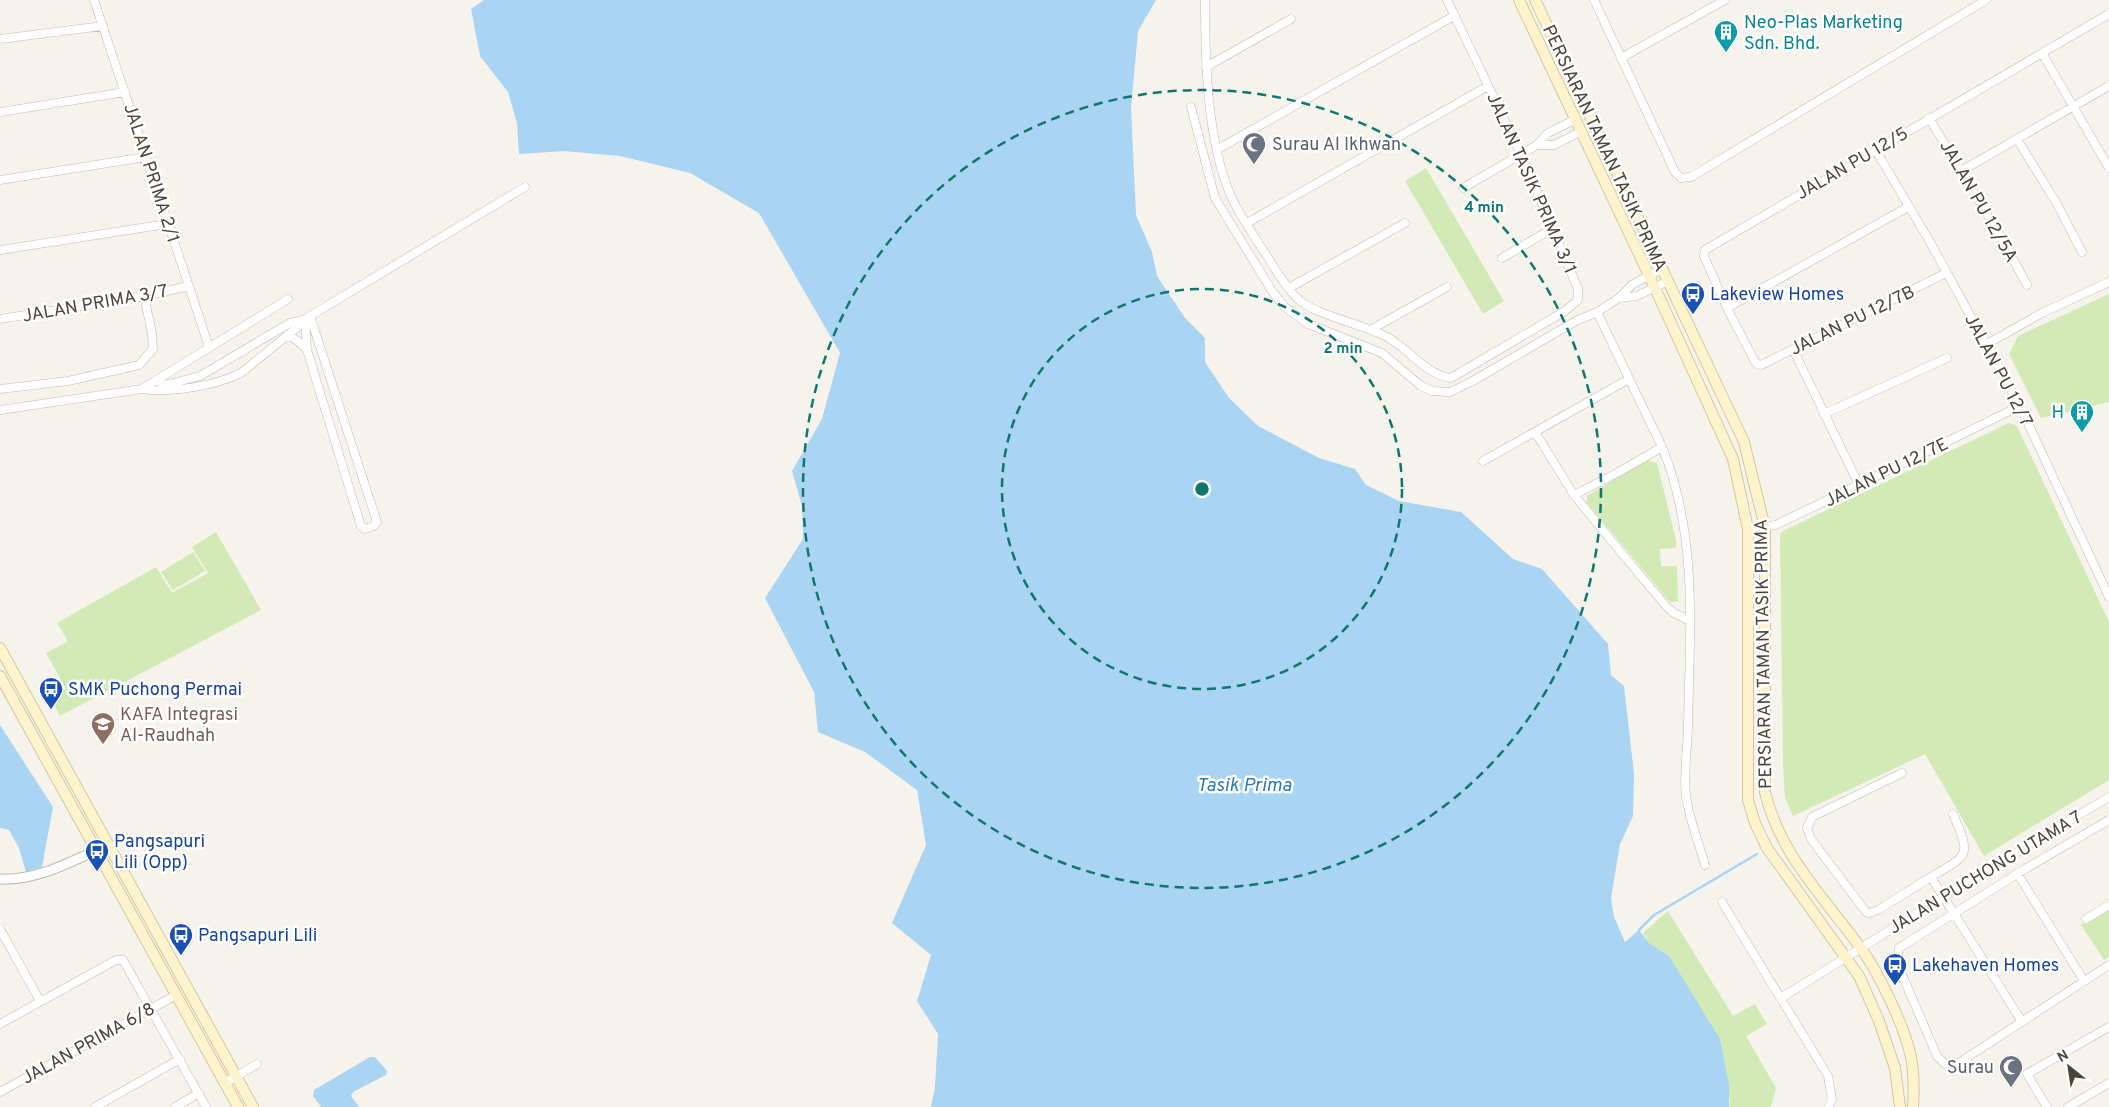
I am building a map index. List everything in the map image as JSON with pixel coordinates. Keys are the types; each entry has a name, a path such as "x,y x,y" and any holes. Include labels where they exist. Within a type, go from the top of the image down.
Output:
{"main road":[{"name":"PERSIARAN TAMAN TASIK PRIMA","path":"1519,0 1649,275 1732,459 1748,529 1748,800 1755,823 1767,848 1859,976 1879,1021 1895,1068 1900,1107"},
{"name":"PERSIARAN TAMAN TASIK PRIMA","path":"1535,0 1744,442 1765,528 1765,792 1769,809 1800,870 1861,948 1875,970 1895,1012 1911,1058 1913,1107"},
{"path":"0,648 253,1107"},
{"path":"0,676 238,1107"}],"street":[{"name":"JALAN PRIMA 2/1","path":"94,0 209,347"},
{"name":"JALAN TASIK PRIMA 3/1","path":"1205,0 1206,67 1218,149 1230,195 1289,288 1299,300 1390,338 1438,376 1451,378 1564,311 1578,300 1575,280 1521,154 1447,0"},
{"path":"1594,0 1675,172 1681,178 1691,177 1986,0"},
{"path":"1622,58 1725,0"},
{"name":"JALAN PU 12/5","path":"1757,364 1727,308 1704,256 1704,250 2109,14"},
{"path":"1218,149 1454,16"},
{"path":"1206,67 1291,19"},
{"path":"0,39 103,26"},
{"path":"2042,53 2108,165"},
{"path":"1247,223 1488,86"},
{"path":"1961,171 2109,86"},
{"path":"0,112 125,92"},
{"path":"1191,107 1215,198 1272,292 1285,307 1308,324 1382,354 1426,389 1450,392 1471,382 1576,321 1597,312 1619,298 1633,284 1662,269"},
{"name":"JALAN PU 12/5A","path":"1929,118 2027,285"},
{"path":"1463,188 1537,145 1548,133 1576,119"},
{"path":"1537,145 1554,145 1582,131"},
{"path":"2017,139 2057,204 2082,252"},
{"name":"JALAN PU 12/7","path":"1876,150 1930,242 2020,406 2109,597"},
{"path":"0,180 146,157"},
{"path":"0,410 142,389 158,391 231,378 255,363 307,317 525,187"},
{"path":"1727,308 1908,207"},
{"path":"1289,288 1405,223"},
{"path":"0,250 168,224"},
{"path":"1502,258 1553,228"},
{"name":"JALAN PU 12/7B","path":"1757,364 1762,365 1946,274"},
{"path":"1619,298 1637,296 1668,281"},
{"path":"1987,344 2042,313 2109,282"},
{"name":"JALAN PRIMA 3/7","path":"0,319 144,296 189,286"},
{"path":"1372,329 1447,288"},
{"path":"0,389 68,381 139,364 153,349 152,333 144,296"},
{"path":"142,389 288,299"},
{"path":"1597,312 1662,447 1678,498 1686,541 1690,621 1686,796 1705,866"},
{"path":"307,317 377,522 374,526 365,528 361,526 307,350 307,317"},
{"path":"156,380 165,385 200,376 290,323 307,317"},
{"path":"287,335 298,341 307,350"},
{"path":"1793,349 1859,485"},
{"path":"1824,414 1947,358"},
{"path":"1483,461 1629,379"},
{"name":"JALAN PU 12/7E","path":"1748,529 1776,525 2020,406"},
{"path":"1535,432 1574,495 1666,606 1674,613 1690,621"},
{"path":"1574,495 1662,447"},
{"path":"1902,773 1812,817 1807,828 1866,912 1878,910 1962,858 1966,848 1953,814"},
{"name":"JALAN PUCHONG UTAMA 7","path":"1780,998 1944,896 2109,797"},
{"path":"2109,820 2017,874 1899,948 1897,963 1937,1056 1945,1064 1954,1066 2109,965"},
{"path":"0,879 20,879 47,872 108,845"},
{"path":"2017,874 2084,981"},
{"path":"1931,877 2022,1022"},
{"path":"1722,902 1828,1076 1832,1099 1829,1107"},
{"path":"2086,919 2109,905"},
{"path":"0,930 40,1001"},
{"path":"0,1024 116,960 123,960 152,1008 206,1107"},
{"name":"JALAN PRIMA 6/8","path":"0,1092 176,995"},
{"path":"2046,1107 2027,1074 2109,1027"},
{"path":"95,1107 180,1059"},
{"path":"225,1083 258,1064"},
{"path":"2068,1107 2109,1082"},
{"path":"180,1106 199,1094"}],"green space":[{"path":"1426,168 1504,301 1483,314 1405,181"},
{"path":"2109,294 2109,402 2041,418 2009,354 2018,336"},
{"path":"2009,423 2017,426 2109,622 2109,780 1984,856 1925,754 1793,816 1785,798 1783,767 1780,535 1783,531"},
{"path":"1647,460 1657,463 1676,540 1676,548 1660,549 1661,566 1677,566 1678,601 1670,602 1587,503 1587,496"},
{"path":"216,532 261,610 60,716 51,698 66,689 46,653 68,641 57,623 156,567 172,593 208,573 192,547"},
{"path":"193,552 205,571 173,590 161,572"},
{"path":"2109,909 2109,956 2104,960 2081,925"},
{"path":"1668,911 1733,1016 1755,1004 1767,1024 1746,1036 1776,1088 1771,1107 1729,1107 1730,1100 1669,956 1649,943 1643,933"}],"water":[{"name":"Tasik Prima","path":"484,0 1156,0 1138,31 1131,108 1136,215 1152,252 1157,276 1185,318 1205,338 1205,362 1229,398 1258,426 1319,458 1355,469 1366,485 1399,501 1461,512 1513,559 1542,569 1608,644 1611,675 1624,686 1634,774 1633,816 1620,844 1611,898 1614,917 1625,942 1639,930 1649,943 1669,956 1720,1039 1729,1085 1729,1107 931,1107 935,1087 938,1034 917,1001 931,955 892,923 926,845 917,790 865,752 818,732 814,692 765,598 803,539 802,506 792,471 822,419 840,353 759,213 690,173 620,156 564,151 519,154 517,123 508,92 480,56 471,9"},
{"path":"0,725 53,807 42,867 26,872 19,848 9,830 0,828"},
{"path":"370,1057 375,1057 387,1071 386,1075 353,1092 351,1096 359,1107 321,1107 313,1096 314,1090"}],"waterway":[{"path":"1639,930 1654,915 1757,854"}],"place":[{"name":"Neo-Plas Marketing Sdn. Bhd.","path":"1726,53"},
{"name":"Surau Al Ikhwan","path":"1254,165"},
{"name":"Lakeview Homes","path":"1693,315"},
{"name":"H","path":"2082,433"},
{"name":"SMK Puchong Permai","path":"51,710"},
{"name":"KAFA Integrasi Al-Raudhah","path":"103,745"},
{"name":"Pangsapuri Lili (Opp)","path":"97,872"},
{"name":"Pangsapuri Lili","path":"181,956"},
{"name":"Lakehaven Homes","path":"1895,986"},
{"name":"Surau","path":"2011,1088"}]}
